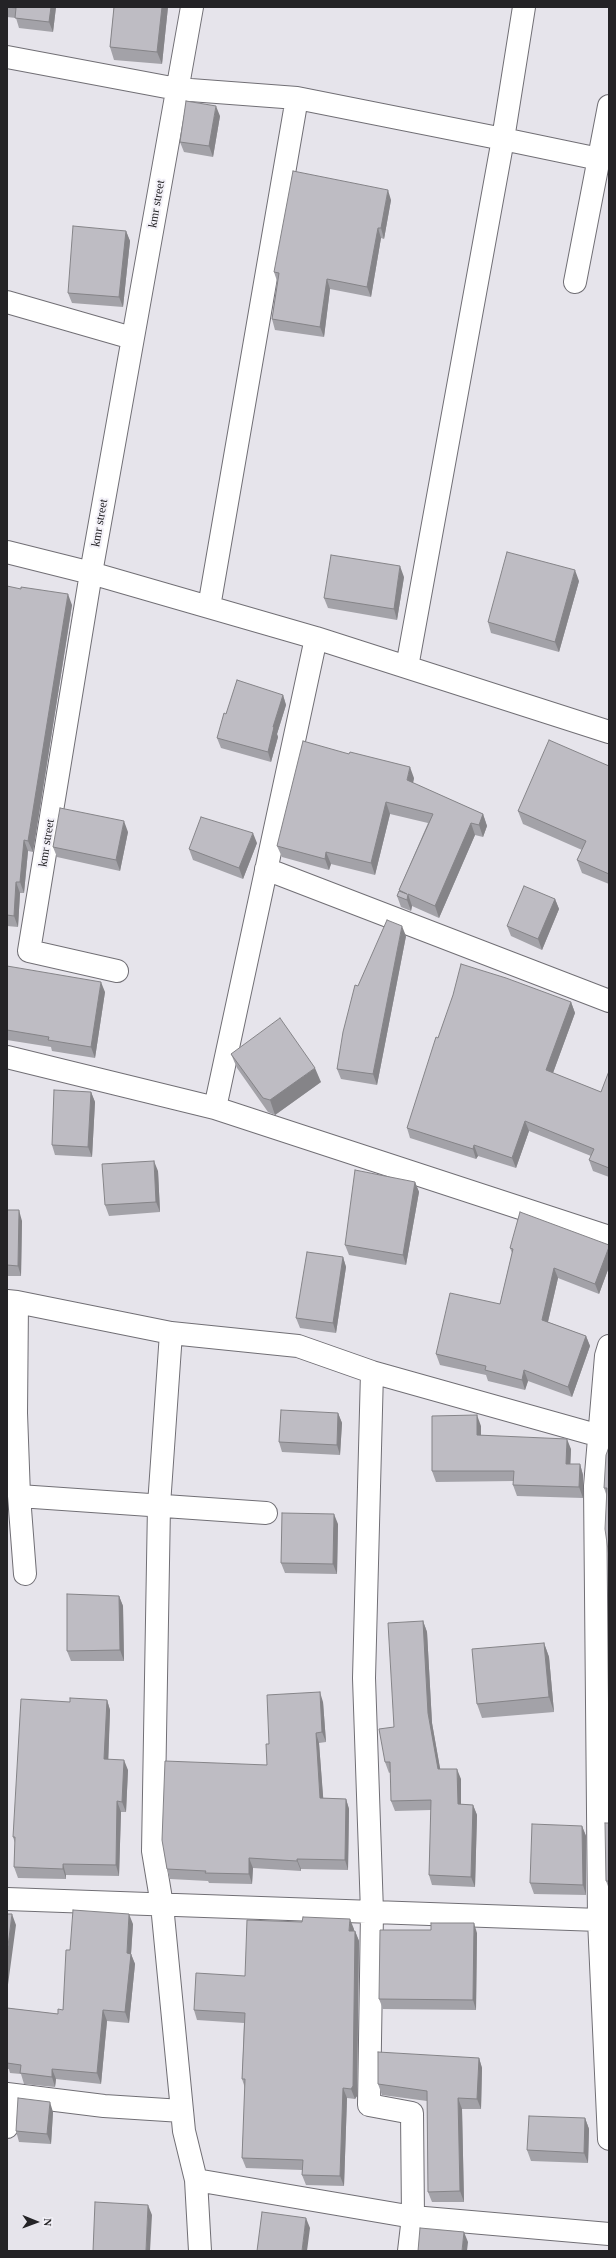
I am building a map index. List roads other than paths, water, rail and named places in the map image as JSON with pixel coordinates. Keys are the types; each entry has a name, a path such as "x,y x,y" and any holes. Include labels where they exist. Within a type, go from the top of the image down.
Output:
{"street":[{"name":"kmr street","path":"117,971 29,951 91,574 192,7"},
{"path":"407,667 503,139 524,7"},
{"path":"7,58 177,89 298,98 599,159"},
{"path":"209,607 298,98"},
{"path":"575,282 609,106"},
{"path":"7,302 132,338"},
{"path":"7,552 91,574 316,638 609,732"},
{"path":"214,1108 316,638"},
{"path":"266,869 609,1001"},
{"path":"7,1057 214,1108 609,1236"},
{"path":"25,1574 19,1496 12,1301 171,1333 298,1346 372,1372 600,1436"},
{"path":"171,1333 160,1505 153,1852 162,1906 184,2131 196,2180 200,2251"},
{"path":"609,1346 606,1356 596,1486 609,2139"},
{"path":"372,1372 364,1678 372,1912 369,2105 412,2113 413,2217 409,2251"},
{"path":"19,1496 160,1505 266,1514"},
{"path":"7,1899 162,1906 604,1921"},
{"path":"7,2127 9,2094 104,2106 182,2111"},
{"path":"196,2180 413,2217 609,2234"}]}
